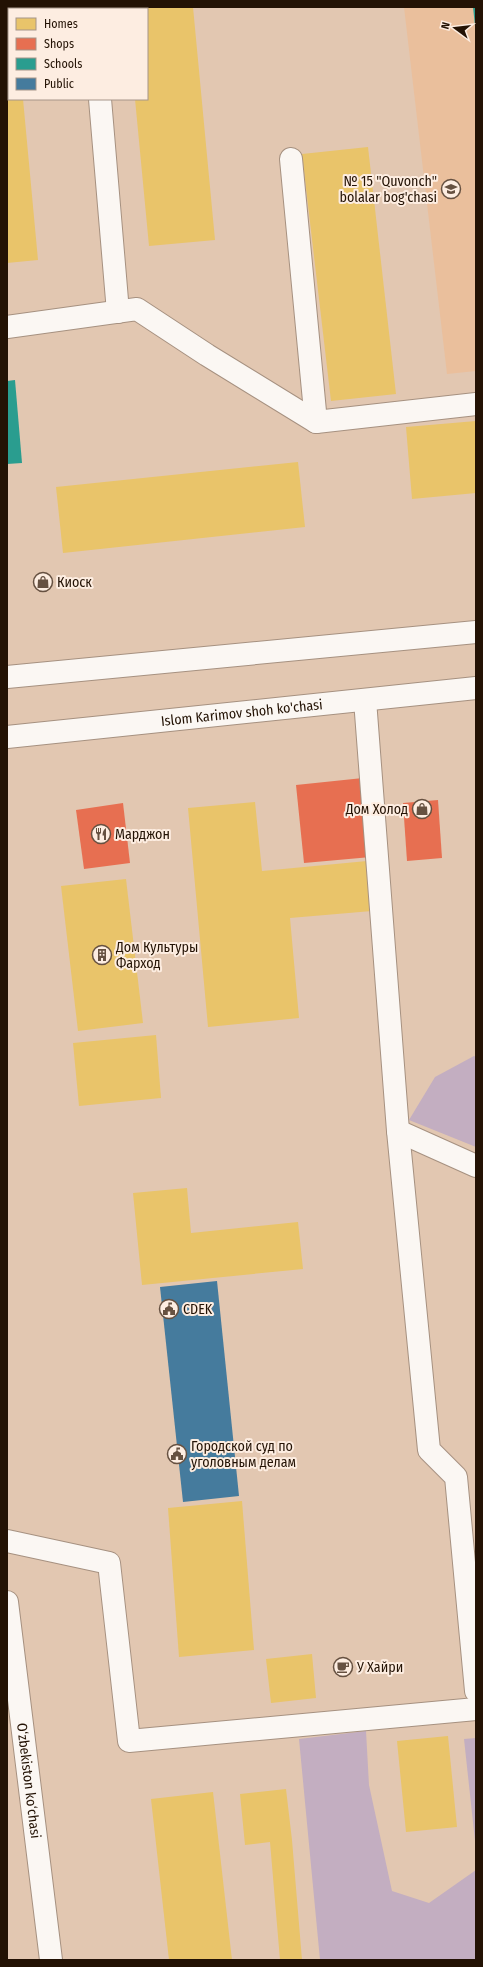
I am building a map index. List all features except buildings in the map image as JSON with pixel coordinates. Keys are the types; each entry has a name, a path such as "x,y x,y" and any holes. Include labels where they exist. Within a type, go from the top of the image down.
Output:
{"street":[{"path":"100,100 118,312"},
{"path":"291,160 316,422"},
{"path":"7,327 137,309 207,355 316,422 476,404"},
{"path":"7,676 476,632"},
{"name":"Islom Karimov shoh ko'chasi","path":"7,737 476,688"},
{"path":"365,700 398,1130 428,1450 456,1477 476,1691"},
{"path":"398,1130 476,1166"},
{"path":"7,1541 109,1563 129,1741 476,1709"},
{"name":"O‘zbekiston ko‘chasi","path":"7,1602 51,1960"}],"shaded area":[{"name":"№ 15 \"Quvonch\" bolalar bog'chasi","path":"404,7 476,7 476,371 447,374"},
{"path":"474,1056 476,1057 476,1147 409,1120 435,1077"},
{"path":"366,1731 369,1785 392,1891 429,1903 476,1870 476,1960 320,1960 299,1739"},
{"path":"476,1738 476,1850 464,1739"}],"place":[{"name":"№ 15 \"Quvonch\" bolalar bog'chasi","path":"451,189"},
{"name":"Киоск","path":"43,582"},
{"name":"Дом Холод","path":"422,809"},
{"name":"Марджон","path":"101,834"},
{"name":"Дом Культуры Фарход","path":"102,955"},
{"name":"CDEK","path":"169,1309"},
{"name":"Городской суд по уголовным делам","path":"177,1454"},
{"name":"У Хайри","path":"343,1667"}]}
